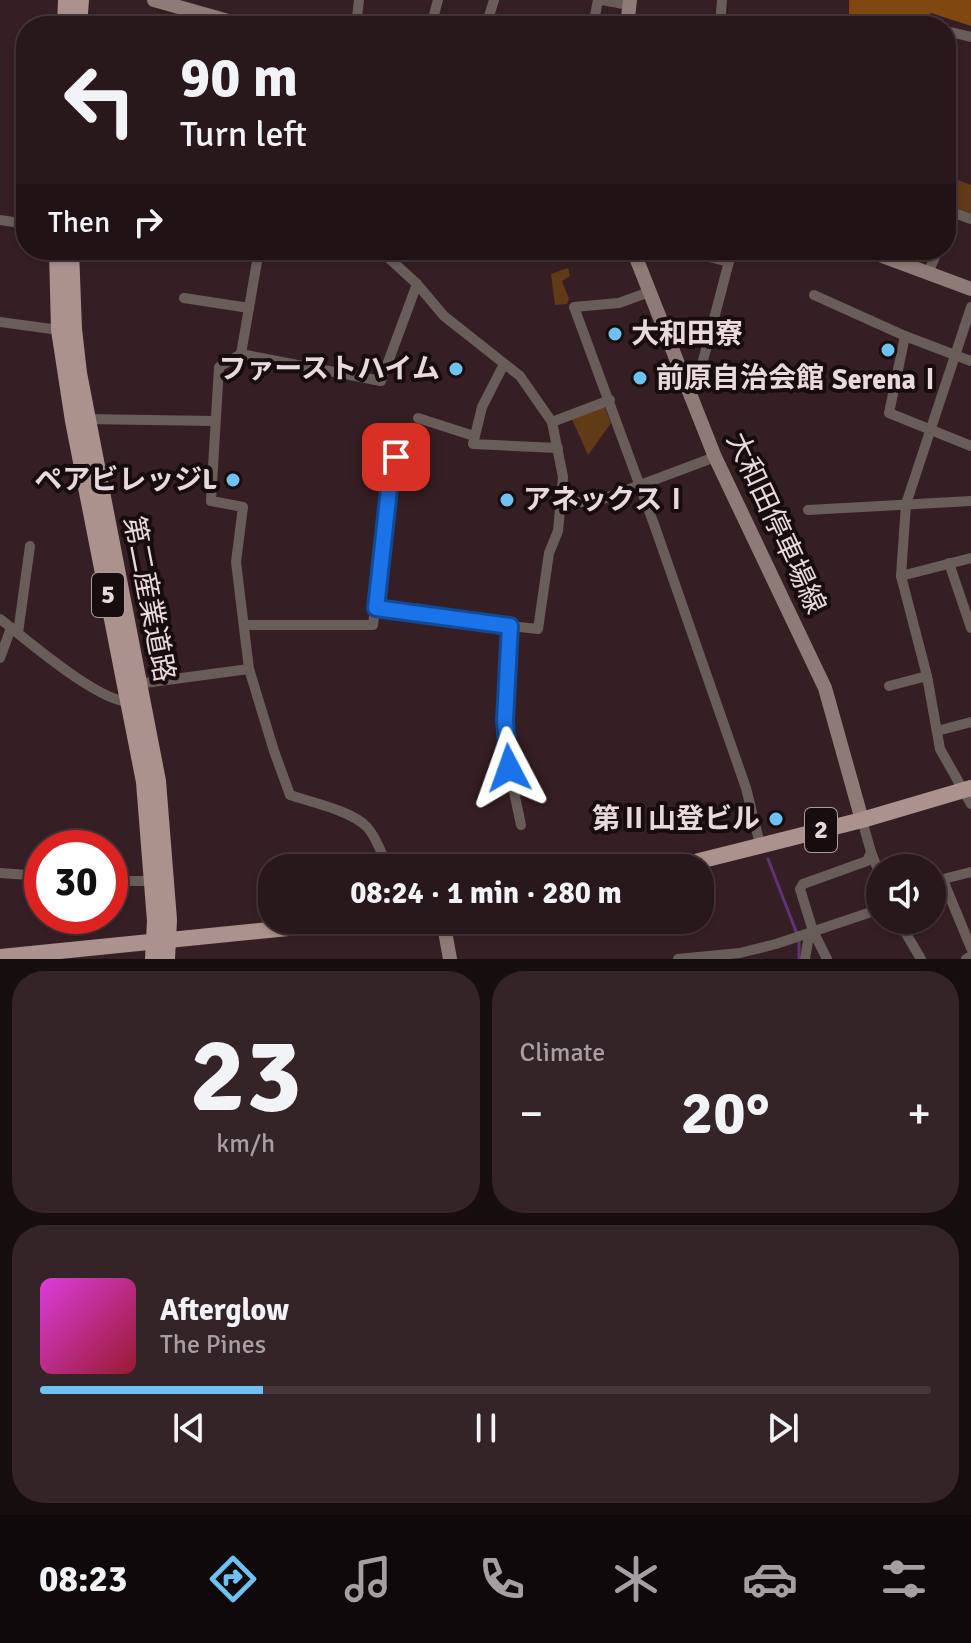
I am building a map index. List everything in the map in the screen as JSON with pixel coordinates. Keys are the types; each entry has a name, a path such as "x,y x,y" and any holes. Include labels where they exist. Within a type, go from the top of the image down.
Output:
{"main road":[{"path":"154,0 206,16"},
{"name":"第二産業道路","path":"57,260 59,330 80,420 132,691 161,811 162,939 153,959"},
{"name":"第二産業道路","path":"71,260 80,420"},
{"name":"大和田停車場線","path":"637,260 715,457 826,692 862,820"},
{"path":"893,260 971,289"},
{"name":"第二産業道路","path":"132,691 146,796 152,881 167,959"},
{"name":"2","path":"714,856 969,794"},
{"path":"0,957 38,956 162,939 258,930"},
{"path":"446,934 450,959"}],"street":[{"path":"600,0 630,2"},
{"path":"241,354 257,260"},
{"path":"376,608 538,629 549,553 558,531 563,477 552,422 520,376 444,316 417,284 391,260"},
{"path":"685,380 700,372 729,262 721,260"},
{"path":"928,273 934,260"},
{"path":"382,854 365,825 350,816 290,795 249,669 236,562 243,507 211,501 214,421 219,367 241,354 381,381 417,284"},
{"path":"649,292 619,303 574,307 610,400 746,788 760,844"},
{"path":"814,295 905,336 971,361"},
{"path":"184,298 249,308"},
{"path":"969,794 940,749 927,676 901,576 906,504 971,307"},
{"path":"0,322 59,330"},
{"path":"905,336 889,413 971,446"},
{"path":"504,364 482,407 473,444 558,448"},
{"path":"552,422 610,400"},
{"path":"418,418 474,436"},
{"path":"80,420 214,421"},
{"path":"244,625 373,625 390,480 396,457"},
{"path":"561,502 595,502 715,457"},
{"path":"808,510 971,501"},
{"path":"0,658 14,630 30,546"},
{"path":"901,576 971,558"},
{"path":"949,563 971,629"},
{"path":"0,619 90,686 121,702 132,691 249,669"},
{"path":"510,626 505,720 509,768 521,825"},
{"path":"889,686 927,676"},
{"path":"937,731 971,722"},
{"path":"827,959 813,931 800,889 803,884 867,861 871,852 862,820"},
{"path":"946,879 971,872"},
{"path":"0,873 24,875"},
{"path":"128,881 152,881"},
{"path":"946,899 971,948"},
{"path":"678,959 740,956 866,914"},
{"path":"805,959 813,931"},
{"path":"906,934 921,959"},
{"path":"966,959 971,956"}],"shaded area":[{"path":"849,0 971,0 971,26 956,21 956,16 931,13 928,16 849,16"},
{"path":"958,180 971,185 971,214 956,208"},
{"path":"568,268 570,276 562,281 569,299 567,304 555,305 551,274"},
{"path":"604,405 611,423 588,455 571,417"}],"waterway":[{"path":"768,859 797,934"},
{"path":"799,941 799,959"}],"place":[{"name":"大和田寮","path":"615,334"},
{"name":"SerenaⅠ","path":"888,350"},
{"name":"ファーストハイム","path":"456,369"},
{"name":"前原自治会館","path":"640,378"},
{"name":"ペアビレッジL","path":"233,480"},
{"name":"アネックスⅠ","path":"507,500"},
{"name":"第Ⅱ山登ビル","path":"776,819"}],"route":[{"path":"396,457 390,480 376,608 510,626 505,720 509,768"}]}
